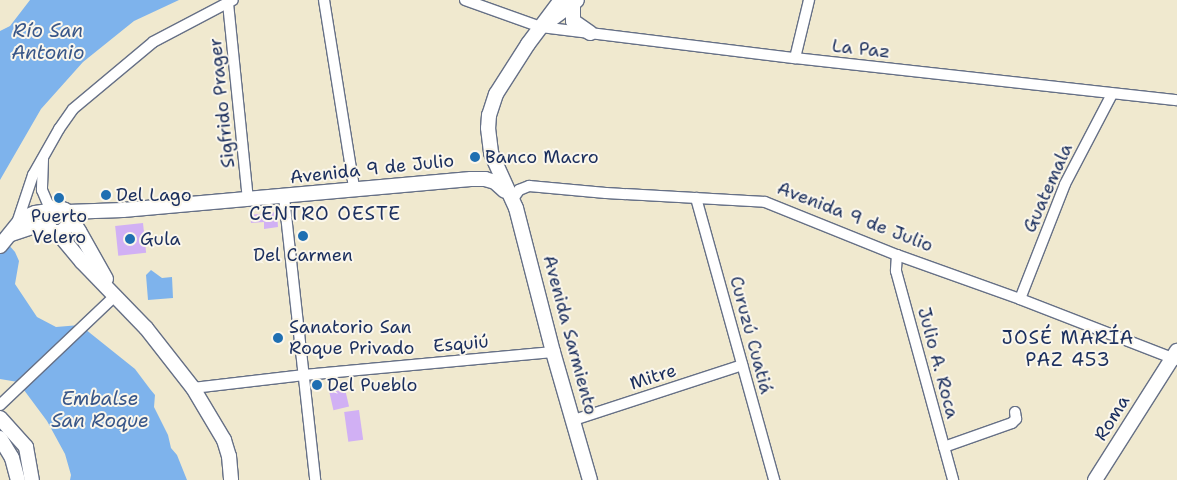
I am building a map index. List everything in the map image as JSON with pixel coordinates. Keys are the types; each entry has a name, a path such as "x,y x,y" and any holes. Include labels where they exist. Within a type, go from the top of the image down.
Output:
{"main road":[{"name":"Avenida Sarmiento","path":"570,2 541,27 528,44 491,106 488,128 491,154 496,169 513,199 553,352 590,480"},
{"path":"570,2 573,21 590,33"},
{"path":"470,178 484,170 491,154"},
{"name":"Avenida 9 de Julio","path":"53,218 470,178 495,182 513,199"},
{"path":"0,246 23,218 53,218"},
{"path":"53,218 116,295 146,328 193,388 224,440 229,456 231,480"},
{"path":"53,218 96,277 116,295"},
{"name":"Roma","path":"1095,480 1175,356"},
{"path":"0,418 26,447 32,480"},
{"path":"0,438 12,458 18,480"}],"street":[{"path":"324,0 354,188"},
{"name":"La Paz","path":"464,0 541,27 795,58 1177,100"},
{"path":"795,58 809,0"},
{"path":"13,230 23,208 26,190 43,156 73,109 152,42 231,1"},
{"name":"Sigfrido Prager","path":"231,1 248,200"},
{"name":"Guatemala","path":"1020,299 1065,184 1112,94"},
{"path":"43,156 42,190 53,218"},
{"name":"Avenida 9 de Julio","path":"513,199 519,190 529,186 741,200 777,205 897,255 1175,356"},
{"path":"26,190 30,206 53,218"},
{"path":"284,197 315,480"},
{"name":"Curuzú Cuatiá","path":"696,198 774,480"},
{"name":"Julio A. Roca","path":"897,255 896,272 953,480"},
{"path":"4,402 116,295"},
{"name":"Esquiú","path":"193,388 304,375 553,352"},
{"name":"Mitre","path":"574,420 742,365"},
{"path":"944,447 1012,423 1016,420 1014,412"}],"water":[{"name":"Río San Antonio","path":"30,0 179,0 134,21 83,62 41,109 0,180 0,31 10,26"},
{"name":"Embalse San Roque","path":"0,235 15,252 19,261 15,284 37,317 56,327 80,325 135,369 155,395 154,407 187,480 70,480 71,475 65,454 47,421 18,382 0,379"},
{"path":"151,270 162,278 172,277 173,298 148,300 146,275"}],"building":[{"path":"277,212 278,227 264,229 264,222 251,223 250,215"},
{"name":"Gula","path":"143,223 146,253 118,256 115,226"},
{"path":"345,389 349,407 333,410 329,393"},
{"path":"359,410 363,440 348,442 344,412"}],"place":[{"name":"Banco Macro","path":"475,157"},
{"name":"Del Lago","path":"106,195"},
{"name":"Puerto Velero","path":"59,198"},
{"name":"Del Carmen","path":"303,236"},
{"name":"Gula","path":"130,239"},
{"name":"Sanatorio San Roque Privado","path":"278,338"},
{"name":"Del Pueblo","path":"317,385"}],"district":[{"name":"CENTRO OESTE","path":"325,214"},
{"name":"JOSÉ MARÍA PAZ 453","path":"1068,349"}]}
